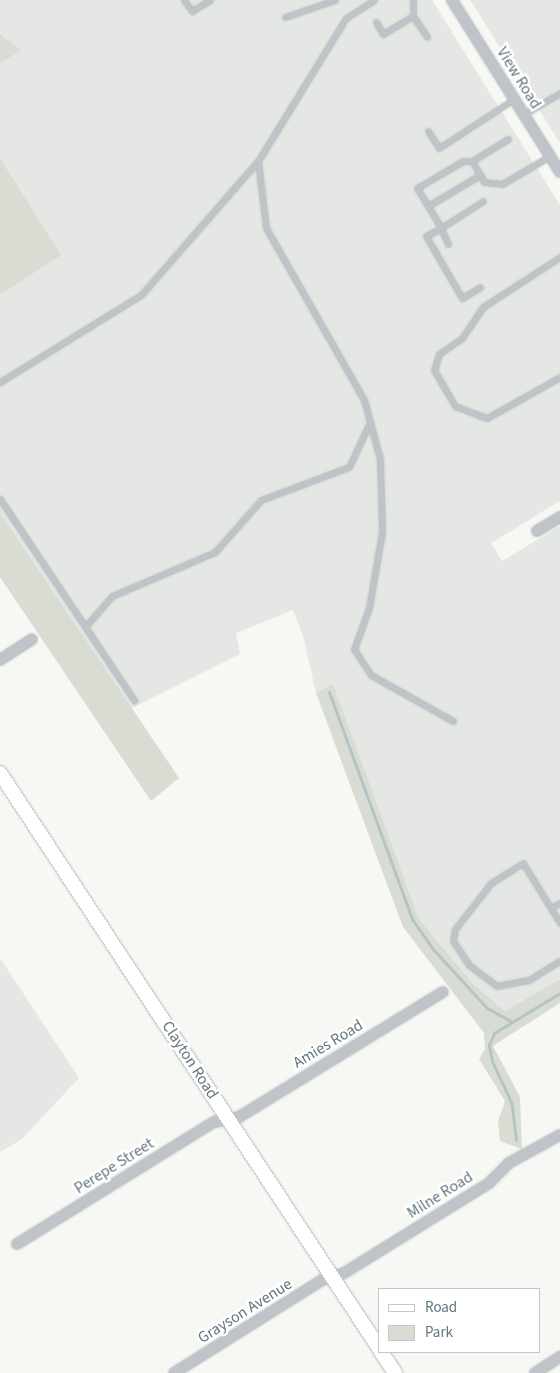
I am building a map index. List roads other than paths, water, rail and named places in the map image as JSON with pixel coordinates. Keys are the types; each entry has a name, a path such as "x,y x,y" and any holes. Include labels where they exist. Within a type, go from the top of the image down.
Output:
{"main road":[{"name":"Clayton Road","path":"0,773 378,1346"},
{"path":"382,1353 395,1373"}],"street":[{"name":"View Road","path":"452,0 560,172"},
{"path":"537,531 560,517"},
{"path":"0,660 32,639"},
{"name":"Amies Road","path":"228,1119 239,1117 443,992"},
{"name":"Perepe Street","path":"17,1244 214,1122 228,1119"},
{"name":"Milne Road","path":"333,1276 489,1183 509,1163 560,1136"},
{"name":"Grayson Avenue","path":"174,1373 322,1280 333,1276"},
{"path":"535,1373 560,1357"}],"lane":[{"path":"184,0 192,11 210,0"},
{"path":"285,17 335,0"},
{"path":"0,382 140,295 258,161 346,18 374,0"},
{"path":"413,0 413,16 427,38"},
{"path":"376,22 383,34 413,16"},
{"path":"524,114 560,93"},
{"path":"428,131 439,148 514,99"},
{"path":"448,244 442,228 417,188 463,161 472,161 508,139"},
{"path":"472,161 484,182 502,184 550,156"},
{"path":"258,161 266,228 364,400 380,459 382,532 369,608 354,648 371,675 453,721"},
{"path":"428,206 480,175"},
{"path":"480,287 462,298 426,236 483,202"},
{"path":"560,257 483,307 462,338 439,354 434,370 455,406 487,418 560,377"},
{"path":"85,626 112,596 215,552 261,500 349,467 370,422"},
{"path":"0,499 134,700"},
{"path":"560,923 523,863 491,883 455,928 453,941 470,965 497,986 529,980 560,961"},
{"path":"551,908 560,903"}],"waterway":[{"path":"329,692 412,919 432,948 487,1008 512,1022"},
{"path":"516,1140 511,1102 492,1061 489,1045 494,1033 560,993"}]}
